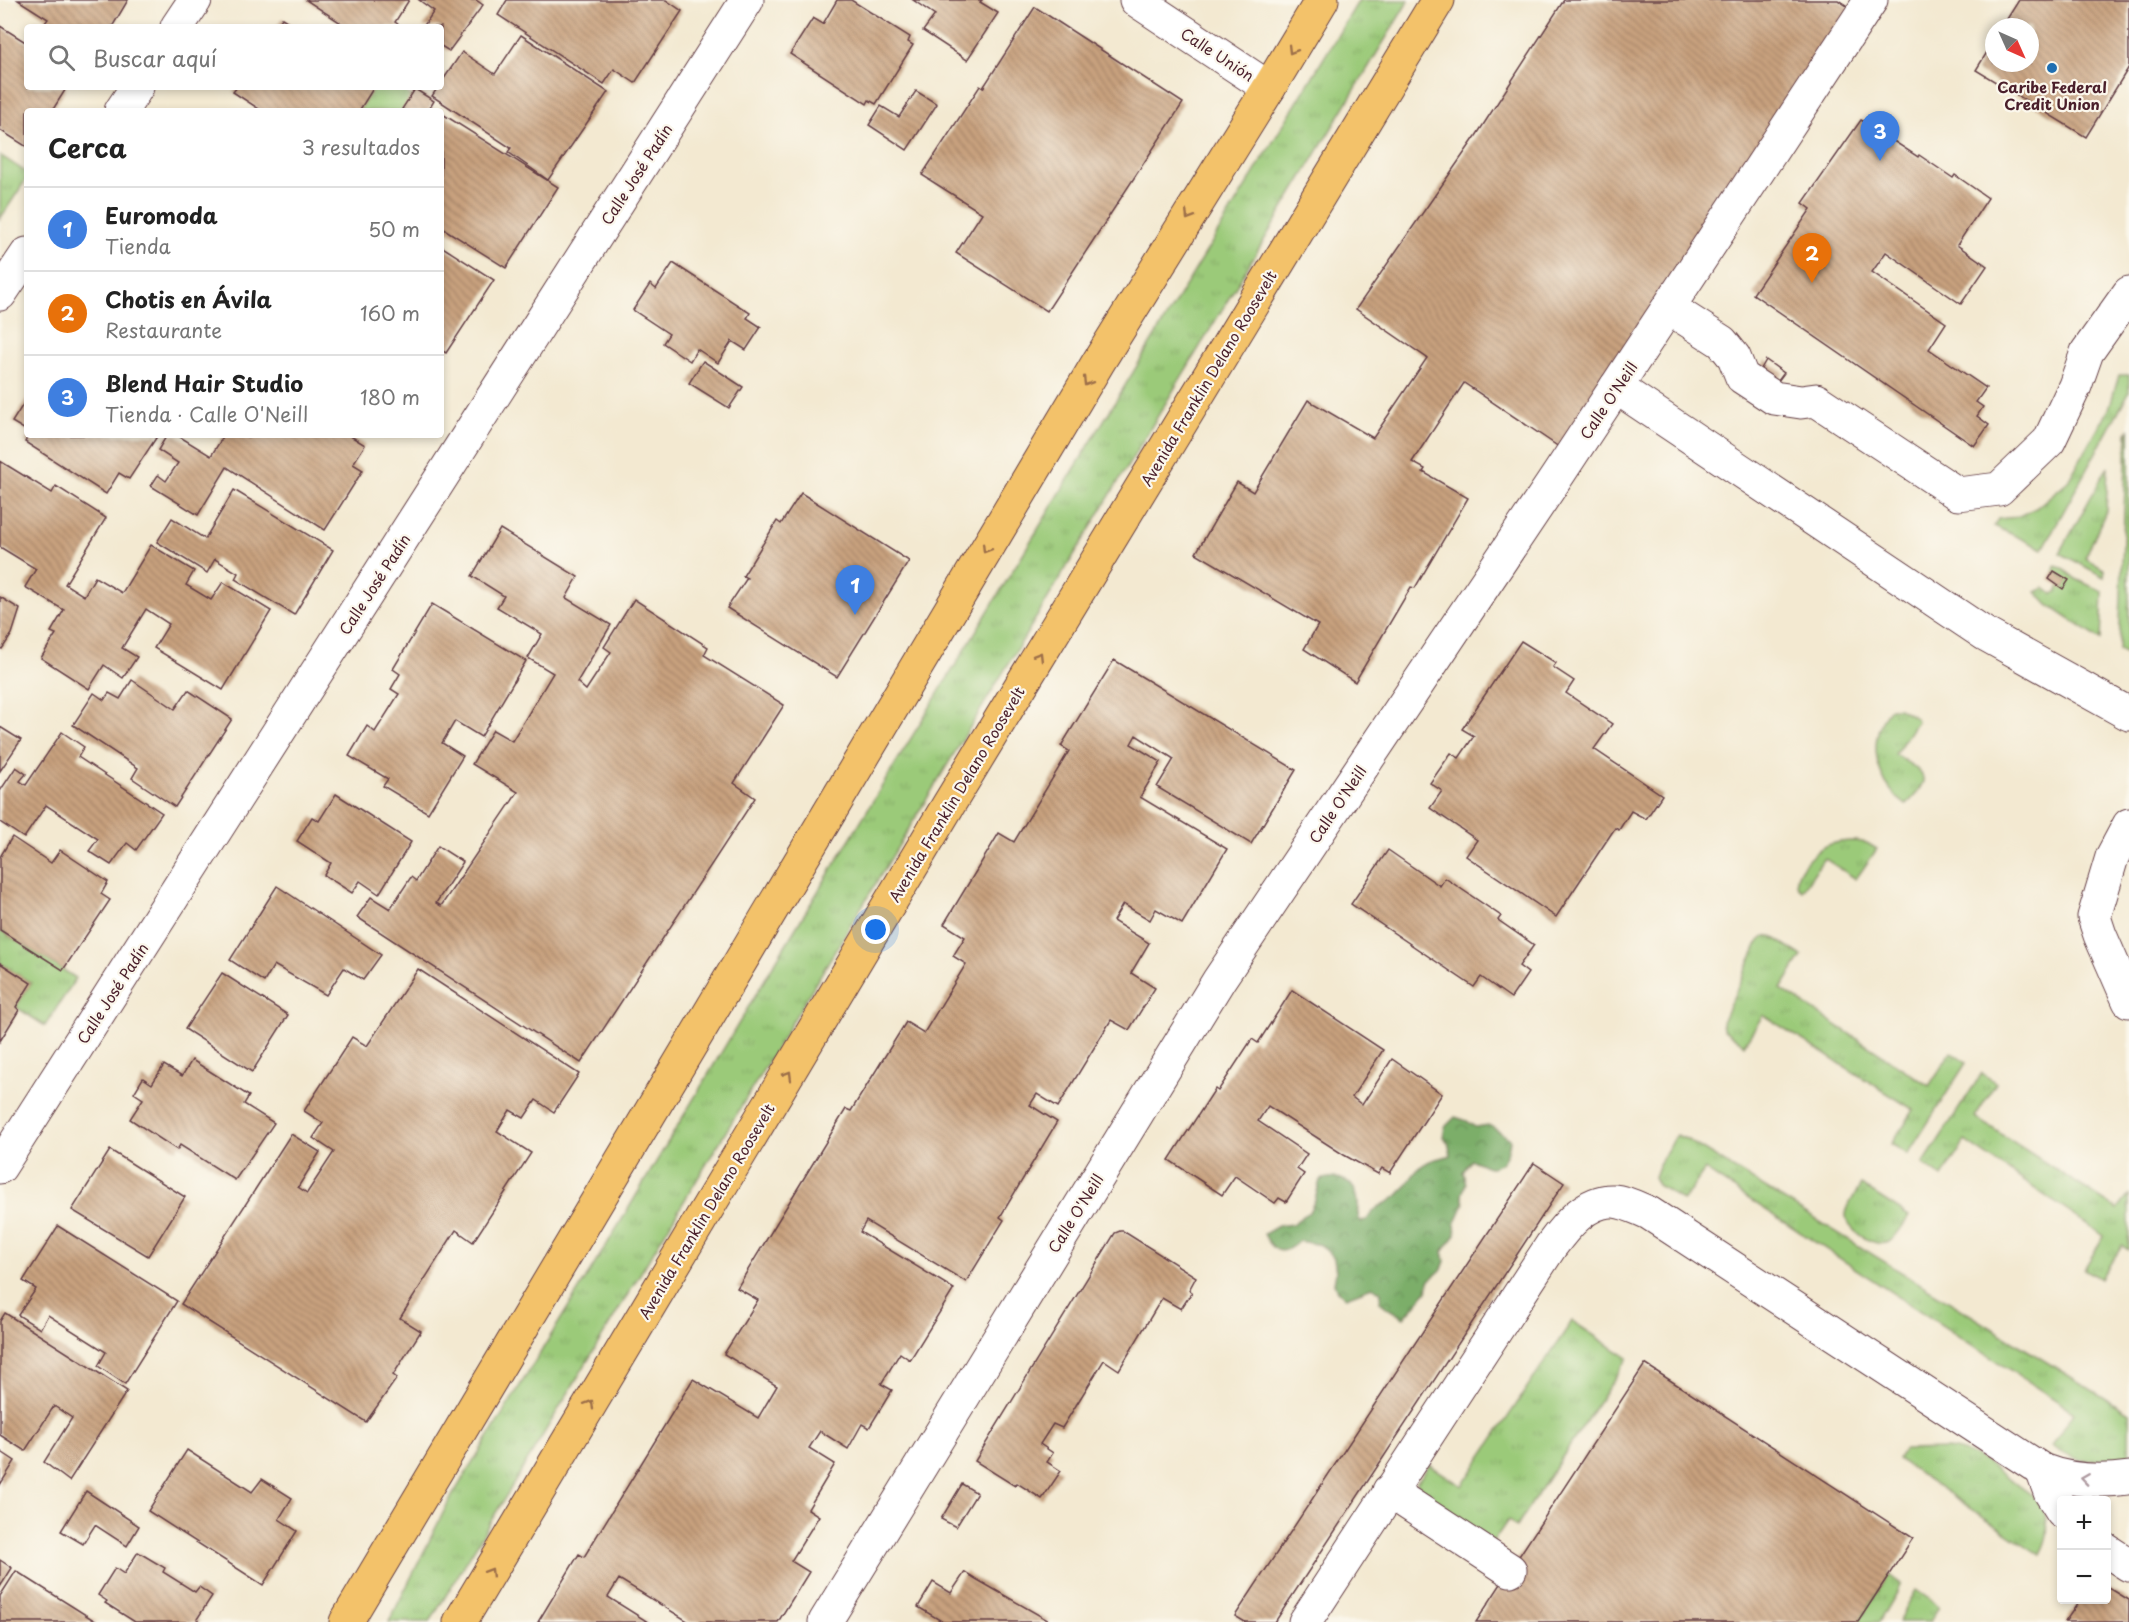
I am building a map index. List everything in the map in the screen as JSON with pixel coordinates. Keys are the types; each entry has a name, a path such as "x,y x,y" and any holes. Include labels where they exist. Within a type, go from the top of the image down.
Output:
{"main road":[{"path":"345,1622 1080,392 1322,0"},
{"name":"Avenida Franklin Delano Roosevelt","path":"460,1622 955,794 1438,0"}],"street":[{"path":"179,24 195,0"},
{"name":"Calle José Padín","path":"0,1167 747,0"},
{"name":"Calle Unión","path":"1136,0 1269,88"},
{"name":"Calle O'Neill","path":"825,1622 1218,980 1669,308 1871,0"},
{"path":"124,108 135,90"},
{"path":"0,294 24,258"},
{"path":"1669,308 1722,342 1734,357 1742,377 1774,398 1802,402 1816,400 1958,494 1999,489 2049,441 2075,386 2087,352 2129,293"},
{"path":"1616,387 1985,634 2129,714"},
{"path":"2129,825 2112,857 2094,917 2129,1001"},
{"path":"1305,1622 1563,1229 1579,1214 1596,1205 1611,1201 1630,1204 1649,1213 2042,1470 2058,1477 2101,1482 2129,1478"},
{"path":"2042,1470 2057,1504"},
{"path":"1389,1491 1510,1570"},
{"path":"2111,1553 2129,1565"}],"green space":[{"path":"1359,0 1409,0 430,1622 389,1622 449,1501 612,1236 777,959"},
{"path":"372,90 403,90 411,96 406,108 361,108"},
{"path":"0,155 24,171 24,183 0,219"},
{"path":"2119,375 2129,375 2129,392 2043,549 1994,526 1998,519 2017,517 2036,508 2068,481 2109,409"},
{"path":"2129,429 2129,655 2119,650 2127,432"},
{"path":"2108,466 2106,511 2085,558 2105,570 2104,577 2060,553"},
{"path":"2055,566 2103,592 2101,640 2048,605 2036,592 2044,588 2053,594 2060,586 2064,588 2068,580 2054,571"},
{"path":"1891,708 1899,708 1916,718 1917,721 1895,754 1913,766 1922,776 1921,787 1906,805 1891,791 1881,773 1876,753 1879,729"},
{"path":"1855,841 1867,843 1877,849 1856,879 1824,858 1802,891 1797,880 1799,873 1815,853 1827,845"},
{"path":"0,930 76,978 45,1026 16,1007 31,983 0,963"},
{"path":"1771,936 1802,956 1781,989 1929,1086 1951,1052 1966,1063 1908,1154 1891,1144 1914,1110 1763,1015 1744,1045 1723,1029 1722,1022 1759,941"},
{"path":"1982,1073 1996,1083 1975,1117 2118,1210 2129,1195 2129,1250 2122,1246 2100,1279 2084,1269 2104,1236 1965,1141 1942,1177 1923,1164"},
{"path":"1455,1117 1475,1127 1489,1125 1510,1139 1509,1148 1499,1165 1489,1167 1471,1160 1463,1172 1466,1184 1462,1194 1464,1204 1455,1224 1456,1235 1443,1251 1445,1261 1442,1269 1429,1281 1427,1291 1404,1318 1380,1302 1381,1291 1372,1287 1346,1297 1337,1291 1334,1283 1336,1272 1334,1258 1321,1245 1299,1241 1284,1251 1271,1246 1264,1234 1278,1226 1292,1224 1309,1212 1320,1180 1327,1178 1340,1179 1350,1184 1357,1195 1360,1221 1367,1220 1377,1208 1400,1193 1423,1165 1451,1155 1448,1142 1443,1137 1445,1127"},
{"path":"1676,1135 1686,1139 2129,1413 2129,1459 2082,1460 2064,1454 2052,1446 2074,1412 1705,1170 1683,1201 1658,1185 1654,1177"},
{"path":"1861,1185 1909,1216 1889,1242 1876,1243 1862,1237 1855,1232 1847,1220 1848,1207"},
{"path":"1572,1321 1628,1358 1516,1527 1508,1520 1493,1542 1426,1496 1420,1491 1417,1482 1430,1465 1462,1486"},
{"path":"1948,1449 1982,1460 2032,1495 2046,1516 2046,1539 2040,1555 1898,1459 1903,1450"},
{"path":"1889,1575 1901,1584 1879,1622 1858,1622"},
{"path":"1916,1590 1939,1606 1930,1622 1898,1622"}],"building":[{"path":"18,0 128,0 114,24 44,24 48,19"},
{"path":"306,0 409,0 395,22 398,24 342,24"},
{"path":"419,0 476,0 483,5 449,51 444,48 444,24 425,24 434,11"},
{"path":"507,0 666,0 682,11 635,83 614,69 604,84 498,15"},
{"path":"837,0 851,0 910,37 908,42 913,45 876,104 869,100 867,104 790,54 813,18 823,24"},
{"path":"913,0 982,0 980,2 998,13 967,60 923,31 935,15"},
{"path":"1564,0 1838,0 1855,11 1559,447 1464,383 1412,462 1425,469 1423,472 1468,498 1415,588 1411,587 1355,682 1304,649 1318,625 1196,553 1237,482 1253,492 1308,400 1373,438 1427,358 1356,309 1476,136"},
{"name":"Caribe Federal Credit Union","path":"2019,0 2129,0 2129,67 2086,137 1976,70 1985,56 1985,72 2039,72 2039,18 2008,18"},
{"path":"1035,7 1183,103 1047,311 956,253 982,213 922,175 980,86 983,88"},
{"path":"282,18 291,24 278,24"},
{"path":"0,26 24,41 24,90 65,90 54,108 24,108 24,145 0,130"},
{"path":"521,35 608,92 548,180 508,152 511,148 432,96 436,90 444,90 444,79 462,52 495,74"},
{"path":"235,90 372,90 361,108 257,108 233,92"},
{"path":"414,90 434,101 430,108 403,108"},
{"path":"916,91 937,104 907,150 869,125 881,106 899,117"},
{"path":"444,115 558,187 506,268 444,229"},
{"path":"1861,120 1953,178 1955,175 1988,198 1957,245 1987,266 1961,304 1886,252 1872,272 1946,323 1929,349 1986,388 1976,402 1983,407 1977,416 1989,425 1974,446 1753,294 1811,209 1803,203"},
{"path":"444,248 494,280 446,353 444,352"},
{"path":"673,263 750,313 747,318 761,327 746,350 732,341 718,363 697,349 690,361 663,343 669,334 633,310 650,284 656,289"},
{"path":"1766,360 1784,373 1775,385 1758,374"},
{"path":"703,361 743,387 729,408 689,383"},
{"path":"24,403 24,429 12,422"},
{"path":"27,438 156,438 129,479 119,473 106,494 25,442"},
{"path":"165,438 182,438 211,456 222,438 354,438 365,445 353,464 363,470 325,530 227,467 198,515 151,486 158,475 166,481 178,463 158,450"},
{"path":"0,461 52,493 56,486 106,518 65,584 84,596 95,577 122,593 151,545 194,571 186,585 211,600 223,582 271,611 223,690 154,648 169,624 146,609 122,648 137,657 123,678 104,665 89,689 41,658 56,634 51,632 64,610 25,587 36,569 0,547"},
{"path":"234,490 333,550 294,615 235,579 238,573 215,559 207,573 157,542 172,518 205,539"},
{"path":"801,493 909,561 837,677 727,608 747,578 743,576 777,521 781,524"},
{"path":"500,529 578,577 566,598 611,625 577,682 586,690 611,652 604,647 634,599 708,647 704,655 784,705 734,783 755,798 581,1063 357,917 371,897 390,909 411,877 416,881 438,846 463,862 436,903 441,906 518,792 472,764 493,730 512,741 553,673 528,658 542,634 497,607 504,596 472,576"},
{"path":"2054,571 2069,580 2063,589 2049,579"},
{"path":"0,597 20,609 12,634 2,649 0,648"},
{"path":"432,604 526,661 481,737 455,721 442,743 463,756 428,813 383,786 388,779 349,756 367,726 375,732 399,694 391,689 400,674 393,669"},
{"path":"1521,641 1556,663 1553,667 1574,681 1566,693 1612,724 1594,749 1662,795 1646,819 1631,811 1619,830 1615,828 1556,917 1466,856 1477,840 1430,808 1442,791 1430,783 1451,753 1459,758 1474,736 1462,729"},
{"path":"1114,660 1296,770 1251,844 1157,787 1174,759 1136,735 1131,744 1161,762 1140,797 1227,849 1182,924 1156,909 1150,920 1123,904 1113,921 1149,943 1131,973 1155,988 1129,1030 1111,1020 1058,1107 1037,1094 1030,1105 1057,1122 1000,1217 1004,1220 966,1282 866,1221 860,1232 954,1289 910,1360 900,1353 881,1384 892,1390 869,1428 862,1424 848,1449 820,1431 809,1448 835,1464 808,1509 819,1516 791,1561 809,1572 778,1622 689,1622 619,1579 608,1597 648,1622 538,1622 579,1554 584,1557 693,1379 758,1418 777,1386 724,1354 758,1300 737,1288 846,1109 851,1111 906,1022 924,1033 966,964 953,956 965,937 944,924 999,833 1014,842 1069,751 1061,746"},
{"path":"132,680 175,709 188,690 232,719 175,807 132,778 138,768 73,725 94,693 104,700 109,693 120,699"},
{"path":"0,727 21,740 0,771"},
{"path":"62,732 84,747 78,757 162,813 136,850 127,843 111,865 89,851 98,839 46,805 24,838 0,822 0,791 16,767 26,774 20,781 26,785"},
{"path":"336,794 411,842 379,894 360,881 352,893 324,875 331,863 297,841 312,817 319,821"},
{"path":"12,837 51,863 60,850 108,882 101,894 110,900 63,970 0,930 0,857"},
{"path":"1388,850 1440,886 1445,878 1501,916 1498,920 1534,945 1519,966 1528,973 1511,998 1481,977 1474,987 1351,904"},
{"path":"277,886 381,955 363,980 344,968 326,995 274,965 264,982 230,960"},
{"path":"0,963 31,983 16,1007 19,1010 0,1041"},
{"path":"418,969 579,1074 554,1112 536,1100 524,1118 510,1110 497,1131 531,1153 473,1242 456,1230 400,1318 421,1331 393,1375 397,1378 366,1422 181,1304 291,1134 320,1152 298,1187 307,1193 334,1152 313,1138 323,1123 304,1111 352,1037 367,1046"},
{"path":"222,973 288,1015 252,1072 185,1029"},
{"path":"1292,990 1383,1050 1352,1097 1362,1105 1392,1059 1442,1094 1390,1173 1382,1168 1378,1174 1268,1106 1258,1121 1307,1154 1297,1169 1304,1174 1286,1202 1279,1198 1275,1203 1235,1176 1222,1195 1169,1160 1215,1089 1218,1091 1252,1039 1258,1043"},
{"path":"192,1060 249,1096 244,1104 274,1123 235,1180 180,1145 177,1150 130,1119 143,1099 134,1093 143,1078 152,1084 164,1065 182,1076"},
{"path":"110,1150 185,1197 148,1256 72,1210"},
{"path":"1534,1163 1564,1183 1275,1622 1245,1622 1235,1616"},
{"path":"58,1226 177,1301 125,1384 98,1366 106,1352 48,1315 40,1329 18,1315 36,1289 23,1281"},
{"path":"1120,1231 1196,1277 1189,1290 1192,1292 1181,1309 1162,1298 1119,1370 1104,1360 1062,1428 1053,1424 1040,1444 1053,1453 1047,1462 1061,1471 1042,1499 1017,1483 1015,1486 975,1461 1115,1233"},
{"path":"5,1313 127,1391 69,1481 44,1462 72,1418 54,1406 25,1451 0,1435 0,1321"},
{"path":"1645,1364 1913,1538 1858,1622 1476,1622"},
{"path":"187,1450 252,1492 262,1479 292,1498 279,1519 297,1531 263,1585 148,1511"},
{"path":"0,1451 15,1461 0,1485"},
{"path":"962,1484 977,1493 956,1527 941,1519"},
{"path":"86,1491 139,1526 127,1546 95,1525 83,1544 61,1531"},
{"path":"138,1552 165,1568 163,1572 195,1592 199,1587 212,1596 197,1619 201,1622 135,1622 105,1603 107,1601 98,1595 115,1568 124,1574"},
{"path":"0,1560 12,1568 0,1587"},
{"path":"16,1571 97,1622 0,1622 0,1596"},
{"path":"965,1572 1051,1622 943,1622 918,1607 933,1582 951,1593"},
{"path":"2111,1589 2129,1600 2129,1622 2065,1622 2077,1604 2111,1604"}],"place":[{"name":"Caribe Federal Credit Union","path":"2052,68"},
{"name":"Blend Hair Studio","path":"1880,161"},
{"name":"Chotis en Ávila","path":"1812,283"},
{"name":"Euromoda","path":"855,615"}]}
